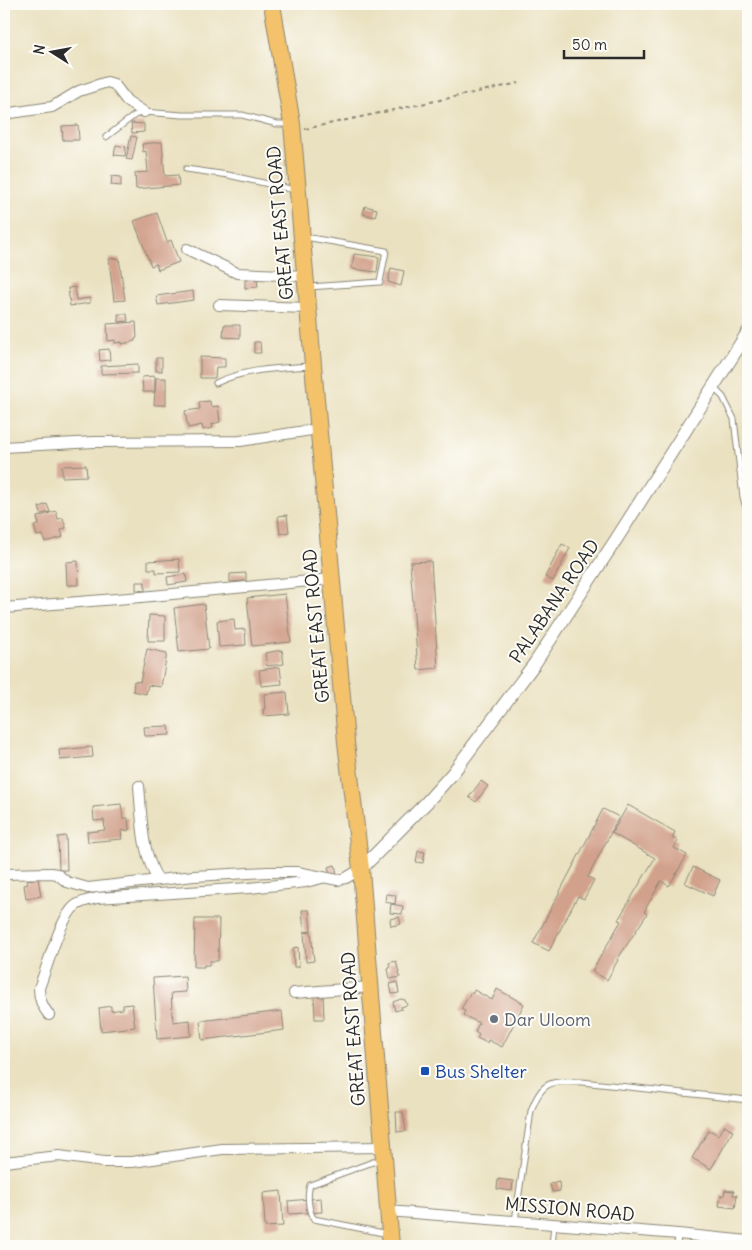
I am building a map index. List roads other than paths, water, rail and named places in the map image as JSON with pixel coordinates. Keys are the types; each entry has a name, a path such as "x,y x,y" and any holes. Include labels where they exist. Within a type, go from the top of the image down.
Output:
{"highway":[{"name":"GREAT EAST ROAD","path":"272,4 292,128 346,742 362,869 391,1240"}],"street":[{"path":"4,114 52,107 79,91 107,82 114,84 127,101 144,112"},
{"path":"187,249 237,272 306,281"},
{"path":"220,305 308,308"},
{"name":"PALABANA ROAD","path":"362,869 452,774 509,698 569,612 748,332"},
{"path":"4,447 94,442 240,440 318,428"},
{"path":"4,608 331,579"},
{"path":"140,786 144,841 147,855 158,880"},
{"path":"4,874 57,874 68,882 88,888 158,880 268,872 297,872 338,880 346,878 362,869"},
{"path":"49,1015 42,1005 39,988 69,912 83,901 97,898 248,888 306,882 322,878"},
{"path":"294,994 370,987"},
{"path":"4,1162 59,1156 104,1162 132,1162 222,1149 383,1152"},
{"name":"MISSION ROAD","path":"388,1211 678,1234 701,1241 748,1242"}],"lane":[{"path":"106,138 135,115 144,112 189,116 242,115 292,128"},
{"path":"186,169 238,177 298,191"},
{"path":"302,236 386,251 380,282 306,281"},
{"path":"216,383 230,376 258,371 313,366"},
{"path":"713,387 723,397 734,420 743,497 748,515"},
{"path":"515,1221 531,1112 542,1088 559,1081 582,1082 748,1100"},
{"path":"383,1152 310,1185 308,1192 310,1214 314,1219 391,1240"},
{"path":"552,1246 554,1224"},
{"path":"677,1246 678,1234"}],"place":[{"name":"Dar Uloom","path":"494,1019"},
{"name":"Bus Shelter","path":"425,1071"}]}
